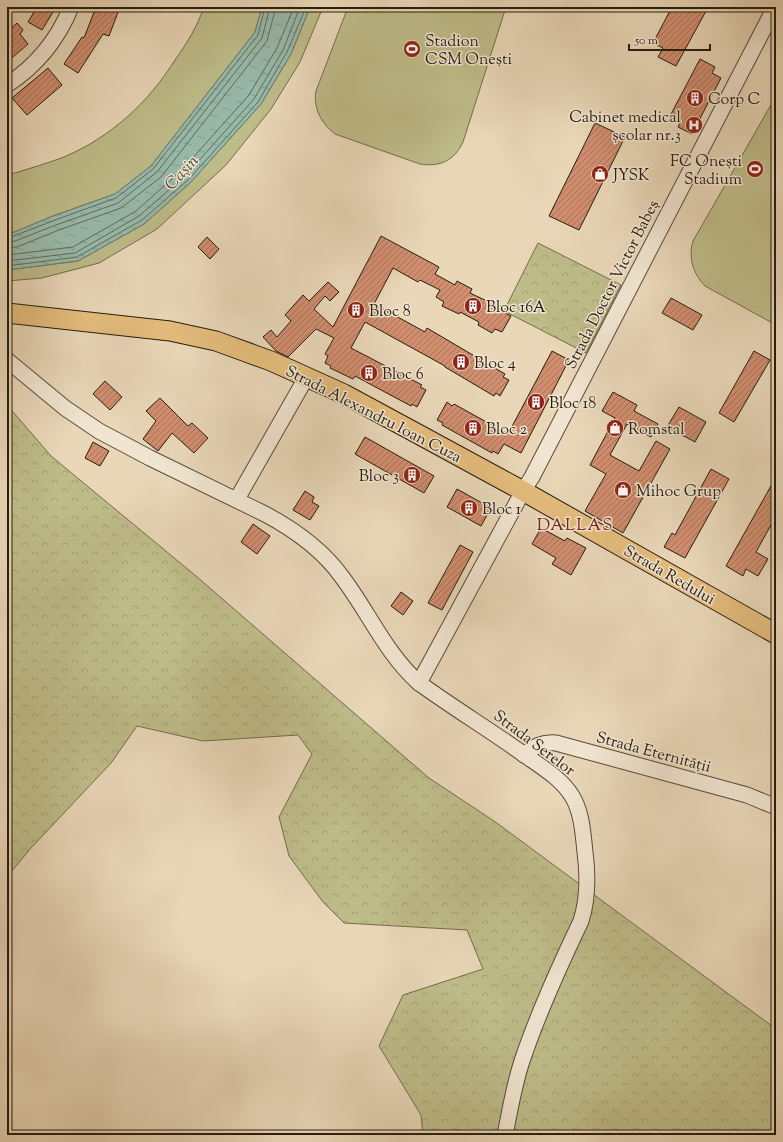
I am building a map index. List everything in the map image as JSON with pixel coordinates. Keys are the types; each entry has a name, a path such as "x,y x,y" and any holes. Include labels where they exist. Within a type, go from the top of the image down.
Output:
{"main road":[{"name":"Strada Alexandru Ioan Cuza","path":"7,313 170,331 216,341 240,349 307,376 361,403 523,491"},
{"name":"Strada Redului","path":"523,491 776,634"}],"street":[{"path":"7,85 23,73 46,50 58,33 71,7"},
{"name":"Strada Doctor Victor Babeș","path":"523,491 532,477 775,7"},
{"name":"Strada Serelor","path":"7,360 65,408 99,431 150,458 237,499 305,538 323,554 346,581 397,660 419,683 524,755 560,781 568,789 575,801 580,816 586,865 586,902 581,921 544,1002 522,1062 516,1081 505,1135"},
{"path":"237,499 307,376"},
{"path":"419,683 523,491"},
{"name":"Strada Eternității","path":"524,755 536,746 547,743 556,743 718,786 758,799 776,807"}],"green space":[{"path":"204,7 262,7 255,32 151,166 115,194 53,216 12,233 7,233 7,174 15,173 64,157 81,149 113,129 140,104 164,76 191,35"},
{"path":"310,7 323,7 300,62 271,109 226,165 157,229 99,263 42,278 7,281 7,270 78,261 144,224 191,182 261,104 291,54"},
{"name":"Stadion CSM Onești","path":"348,7 506,7 463,142 451,158 440,163 427,165 420,164 335,134 322,120 317,109 315,97 316,91"},
{"name":"FC Onești Stadium","path":"776,96 776,325 705,286 697,276 691,259 691,253 693,241"},
{"path":"538,243 621,285 586,353 504,311"},
{"path":"7,405 51,456 196,576 429,778 494,821 776,1029 776,1135 423,1135 421,1115 379,1046 403,995 483,969 467,930 344,923 323,902 289,856 279,817 312,754 298,735 203,741 137,726 111,763 31,848 11,872 7,874"}],"water":[{"name":"Cașin","path":"262,7 310,7 291,54 261,104 191,182 144,224 78,261 7,270 7,233 12,233 53,216 115,194 151,166 255,32"}],"building":[{"path":"37,7 56,7 42,30 28,22"},
{"path":"96,7 120,7 109,36 103,34 78,73 64,64 82,37 84,38"},
{"path":"672,7 698,7 706,11 676,66 658,57 663,48 653,43"},
{"path":"17,23 23,30 20,34 28,44 7,62 7,32"},
{"name":"Corp C","path":"700,59 715,67 712,73 721,78 692,134 678,127 680,123 669,118"},
{"path":"48,68 62,85 27,115 12,98"},
{"path":"595,123 625,137 579,230 549,216"},
{"path":"381,236 439,267 435,274 455,285 457,281 472,289 470,293 489,302 490,300 503,307 501,311 511,316 502,332 495,329 492,333 478,325 479,322 460,312 459,314 442,306 444,302 436,297 440,290 420,280 418,282 393,268 374,304 425,332 427,328 505,374 503,377 509,380 500,396 496,393 494,396 445,366 365,322 351,348 422,385 420,387 426,390 417,407 412,404 411,406 355,376 353,379 330,368 331,366 325,363 328,356 325,354 334,338 316,329 288,357 276,351 263,337 271,330 277,337 291,321 285,315 303,295 309,301 328,282 339,292 330,301 325,296 314,309 333,327"},
{"path":"207,237 219,249 210,259 198,247"},
{"path":"671,298 702,315 693,330 662,313"},
{"path":"552,351 569,360 521,453 504,444 498,454 493,451 492,453 442,425 443,423 437,420 447,402 452,406 454,404 508,434"},
{"path":"754,351 770,360 734,422 719,413"},
{"path":"105,381 122,397 110,410 93,394"},
{"path":"613,392 637,405 634,411 658,424 651,437 627,424 610,455 639,471 656,441 670,449 623,533 585,511 606,474 590,465 615,418 602,411"},
{"path":"160,398 188,426 192,423 208,438 194,453 172,433 158,451 143,439 156,421 146,411"},
{"path":"679,407 706,422 695,442 667,427"},
{"path":"365,437 434,476 424,493 355,454"},
{"path":"93,442 109,451 100,466 85,458"},
{"path":"711,469 729,479 685,558 664,547 672,533 675,535"},
{"path":"776,477 776,516 756,552 768,559 758,576 746,569 743,576 726,566"},
{"name":"Bloc 1","path":"457,489 491,508 481,526 447,507"},
{"path":"305,491 314,497 312,502 319,506 310,520 293,510"},
{"path":"253,524 270,536 257,554 241,542"},
{"path":"541,528 565,541 567,538 586,548 571,575 552,564 556,558 532,544"},
{"path":"460,545 473,552 442,610 428,603"},
{"path":"401,592 413,601 403,615 391,606"}],"place":[{"name":"Stadion CSM Onești","path":"412,49"},
{"name":"Corp C","path":"695,98"},
{"name":"Cabinet medical școlar nr.3","path":"694,125"},
{"name":"FC Onești Stadium","path":"755,169"},
{"name":"JYSK","path":"600,174"},
{"name":"Bloc 16A","path":"473,306"},
{"name":"Bloc 8","path":"356,310"},
{"name":"Bloc 4","path":"461,362"},
{"name":"Bloc 6","path":"369,373"},
{"name":"Bloc 18","path":"536,402"},
{"name":"Bloc 2","path":"473,428"},
{"name":"Romstal","path":"615,428"},
{"name":"Bloc 3","path":"412,475"},
{"name":"Mihoc Grup","path":"623,490"},
{"name":"Bloc 1","path":"469,508"}],"district":[{"name":"DALLAS","path":"575,524"}]}
